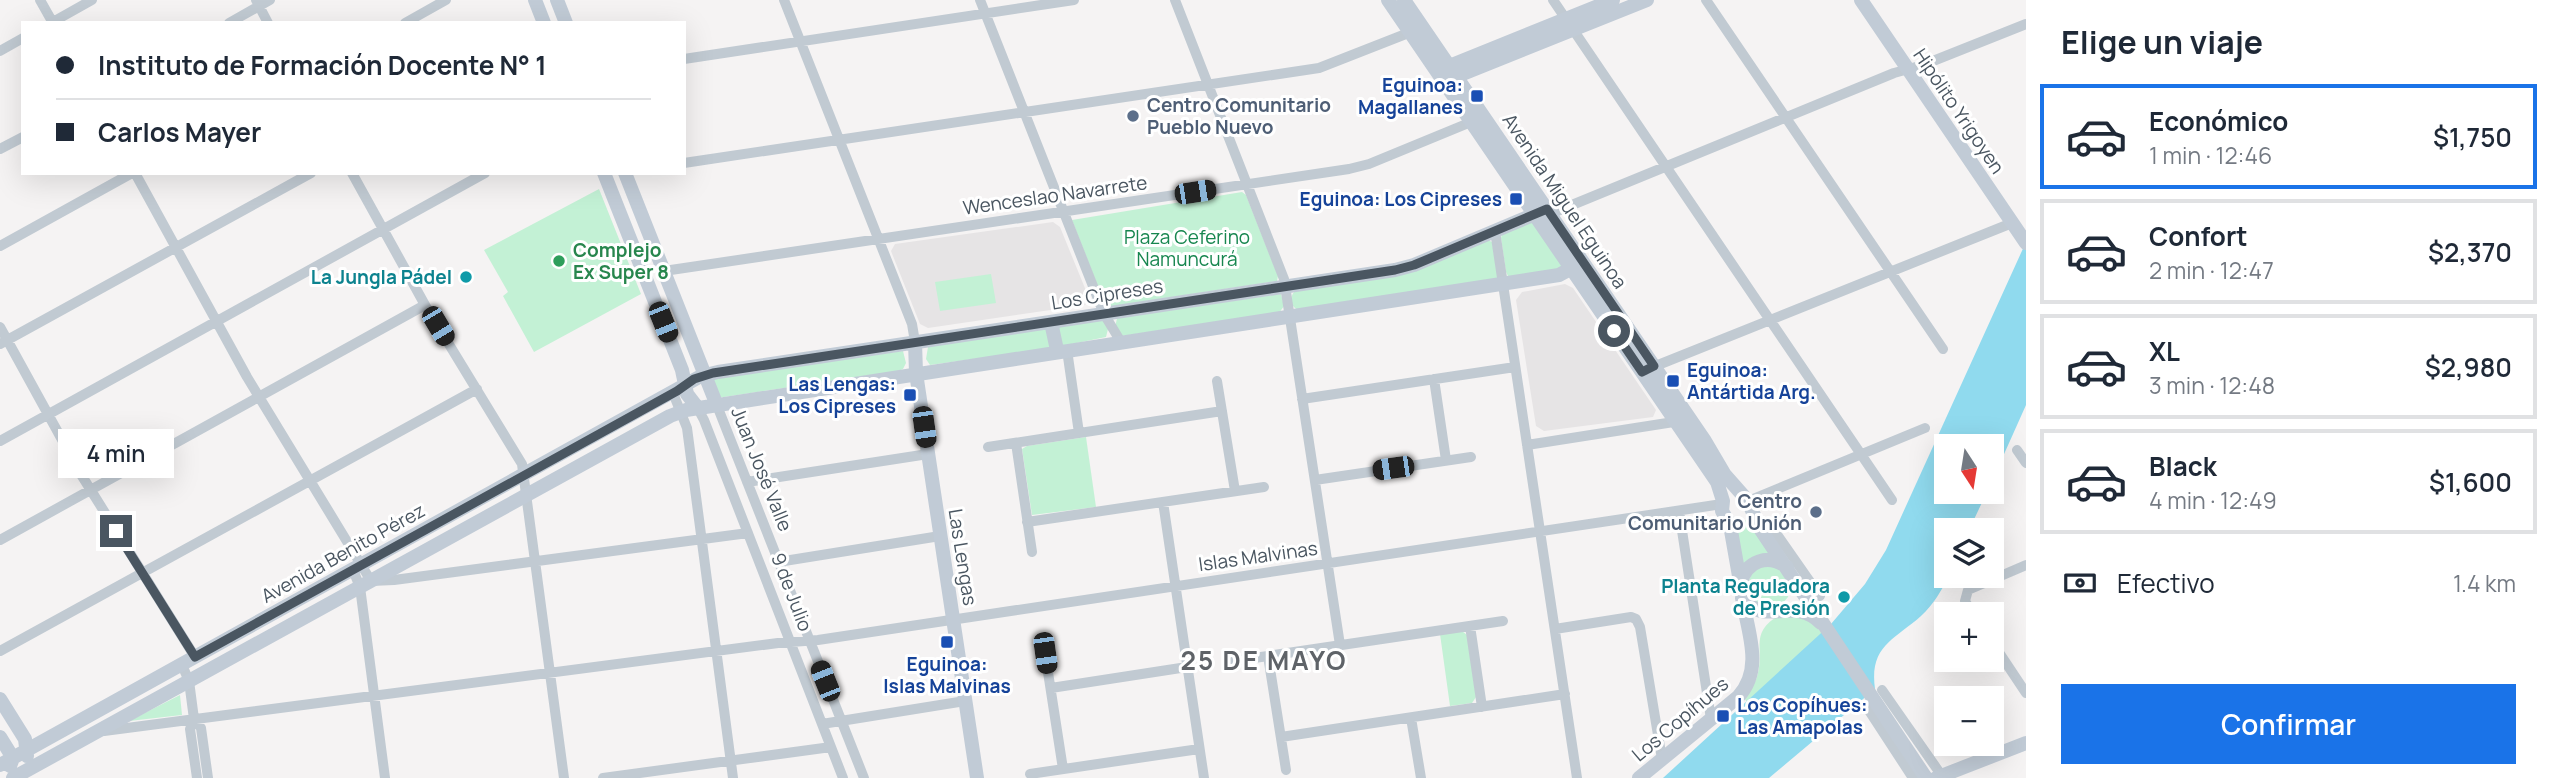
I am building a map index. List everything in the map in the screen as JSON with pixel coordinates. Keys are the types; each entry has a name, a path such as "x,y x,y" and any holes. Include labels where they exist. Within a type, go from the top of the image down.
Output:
{"main road":[{"path":"535,0 543,21"},
{"path":"557,0 565,21"},
{"name":"Avenida Miguel Eguinoa","path":"1388,0 1416,30 1544,213 1648,369 1691,420 1722,472 1746,501 1827,629 1876,691"},
{"name":"Avenida Miguel Eguinoa","path":"1404,0 1416,30"},
{"path":"1570,24 1612,0"},
{"path":"1446,74 1570,24 1647,0"},
{"name":"Hipólito Yrigoyen","path":"1861,0 2026,243"},
{"name":"9 de Julio","path":"609,175 682,370 689,398 697,407"},
{"name":"Juan José Valle","path":"626,175 716,404"},
{"name":"Los Cipreses","path":"705,375 1405,268 1544,213"},
{"path":"697,407 1562,275 1578,266"},
{"path":"1056,321 1052,327 1053,337 1056,348 1064,351"},
{"name":"Las Lengas","path":"915,342 916,373 977,778"},
{"name":"Avenida Miguel Eguinoa","path":"1648,369 1676,422 1717,482 1741,592"},
{"name":"Avenida Benito Pérez","path":"14,757 705,375"},
{"name":"Avenida Benito Pérez","path":"13,778 527,495 682,411 697,407"},
{"path":"1722,503 1730,494 1746,501 1743,519 1727,519"},
{"path":"1777,611 1788,604 1793,595 1795,584 1791,572 1777,561 1758,561 1746,571 1741,592 1753,608 1764,612 1777,611 1796,609 1806,612 1827,629"},
{"name":"Los Copíhues","path":"1640,778 1746,687 1753,667 1752,648 1741,592"},
{"name":"Los Copíhues","path":"1752,648 1758,626 1777,611"},
{"path":"1876,691 1926,778"},
{"path":"0,699 25,739 10,764 13,778"},
{"path":"0,737 28,771"},
{"path":"1939,777 2026,743"}],"street":[{"path":"40,0 51,21"},
{"path":"54,21 92,0"},
{"path":"232,21 257,3 270,0"},
{"path":"409,21 446,0"},
{"path":"784,0 913,327 915,342"},
{"path":"980,0 1104,314 1121,342"},
{"path":"686,59 1074,0"},
{"path":"1175,0 1285,287 1340,645"},
{"path":"1553,0 1892,500"},
{"path":"1706,0 1942,349"},
{"path":"257,3 267,21"},
{"path":"1544,213 2026,24"},
{"path":"686,163 1319,68 1416,30"},
{"path":"0,51 21,39"},
{"name":"Wenceslao Navarrete","path":"664,271 1359,167 1477,120"},
{"path":"0,149 21,138"},
{"path":"0,246 130,175"},
{"path":"135,175 366,584 374,696 385,778"},
{"path":"4,342 307,175"},
{"path":"353,175 425,305 520,459 564,778"},
{"path":"0,441 481,175"},
{"path":"1648,369 2012,223"},
{"path":"1495,231 1577,778"},
{"path":"0,540 425,305"},
{"path":"0,327 4,342 90,490 195,657"},
{"path":"1064,351 1079,433"},
{"path":"1302,399 1515,367"},
{"path":"1434,379 1446,460"},
{"path":"1217,381 1235,491"},
{"path":"0,651 477,389"},
{"path":"673,393 682,411 688,434 733,778"},
{"name":"Juan José Valle","path":"716,404 778,562 800,641 841,721 864,778"},
{"name":"9 de Julio","path":"697,407 748,533 800,641 822,724 843,778"},
{"path":"988,447 1222,411"},
{"path":"1527,445 1691,420"},
{"path":"688,434 689,429 699,426 708,430"},
{"path":"1746,501 1925,428"},
{"path":"1016,443 1032,552"},
{"path":"2017,450 2026,463"},
{"path":"747,482 928,454"},
{"path":"1315,480 1471,457"},
{"path":"1027,522 1264,487"},
{"path":"1163,502 1204,778"},
{"name":"Islas Malvinas","path":"96,732 800,641 1722,503"},
{"path":"1679,511 1710,719"},
{"path":"1757,522 1769,523 1820,596"},
{"path":"366,584 748,533"},
{"path":"778,562 940,536"},
{"path":"1966,602 1965,595 1971,587 2026,565"},
{"path":"1555,629 1636,619 1640,627 1662,759"},
{"path":"1234,661 1503,621"},
{"path":"1470,626 1482,707"},
{"path":"1045,653 1063,769"},
{"path":"1268,656 1286,770"},
{"path":"2004,660 2026,693"},
{"path":"182,665 189,681 194,719 190,729 197,778"},
{"path":"1051,688 1187,667"},
{"path":"1876,691 1939,777"},
{"path":"1281,737 1565,694"},
{"path":"822,724 965,701"},
{"path":"1868,709 1913,778"},
{"path":"1411,718 1420,778"},
{"path":"194,719 201,728 208,778"},
{"path":"603,778 831,747"},
{"path":"1030,774 1199,749"}],"shaded area":[{"path":"1053,222 1060,227 1089,298 1085,305 928,328 920,324 891,251 895,244"},
{"path":"1565,284 1573,288 1656,410 1653,417 1544,431 1536,426 1516,300 1522,292"}],"green space":[{"name":"Complejo Ex Super 8","path":"599,189 641,294 534,352 503,296 508,292 484,250"},
{"name":"Plaza Ceferino Namuncurá","path":"1242,192 1246,195 1278,276 1277,281 1107,307 1105,305 1072,220"},
{"path":"1533,221 1563,268 1509,278 1502,234"},
{"path":"1488,240 1492,242 1498,278 1298,310 1292,302 1294,292"},
{"path":"991,274 996,303 940,311 935,282"},
{"path":"1281,294 1284,306 1279,313 1122,336 1115,328 1117,318"},
{"path":"1103,320 1108,329 1106,337 1062,346 1058,326"},
{"path":"1049,327 1052,348 930,365 926,359 928,347"},
{"path":"903,351 906,363 903,369 898,371 724,397 720,397 714,386 714,378"},
{"path":"1086,437 1096,507 1032,515 1022,449"},
{"path":"1748,519 1773,554 1742,568 1736,525"},
{"path":"1778,565 1791,585 1788,597 1782,604 1761,608 1745,589 1755,567"},
{"path":"1778,616 1804,617 1823,633 1747,702 1744,698 1758,673 1761,635 1769,622"},
{"path":"1462,631 1467,635 1476,697 1472,703 1450,706 1440,634"},
{"path":"180,695 182,715 129,721"}],"water":[{"path":"2026,242 2026,405 2004,454 2004,434 1939,434"},
{"path":"1934,444 1934,504 1981,504 1975,518 1934,518 1934,588 1942,588 1926,611 1893,638 1880,653 1874,675 1875,689 1769,778 1663,778 1831,624 1865,584 1886,550"}],"place":[{"name":"Eguinoa: Magallanes","path":"1477,96"},
{"name":"Centro Comunitario Pueblo Nuevo","path":"1133,116"},
{"name":"Eguinoa: Los Cipreses","path":"1516,199"},
{"name":"Complejo Ex Super 8","path":"559,261"},
{"name":"La Jungla Pádel","path":"466,277"},
{"name":"Eguinoa: Antártida Arg.","path":"1673,381"},
{"name":"Las Lengas: Los Cipreses","path":"910,395"},
{"name":"Centro Comunitario Unión","path":"1816,512"},
{"name":"Planta Reguladora de Presión","path":"1844,597"},
{"name":"Eguinoa: Islas Malvinas","path":"947,642"},
{"name":"Los Copíhues: Las Amapolas","path":"1723,716"}],"district":[{"name":"25 DE MAYO","path":"1264,660"}],"route":[{"path":"116,531 195,657 677,391 694,379 713,373 1395,270 1414,265 1547,209 1654,366 1642,372 1614,331"}]}
